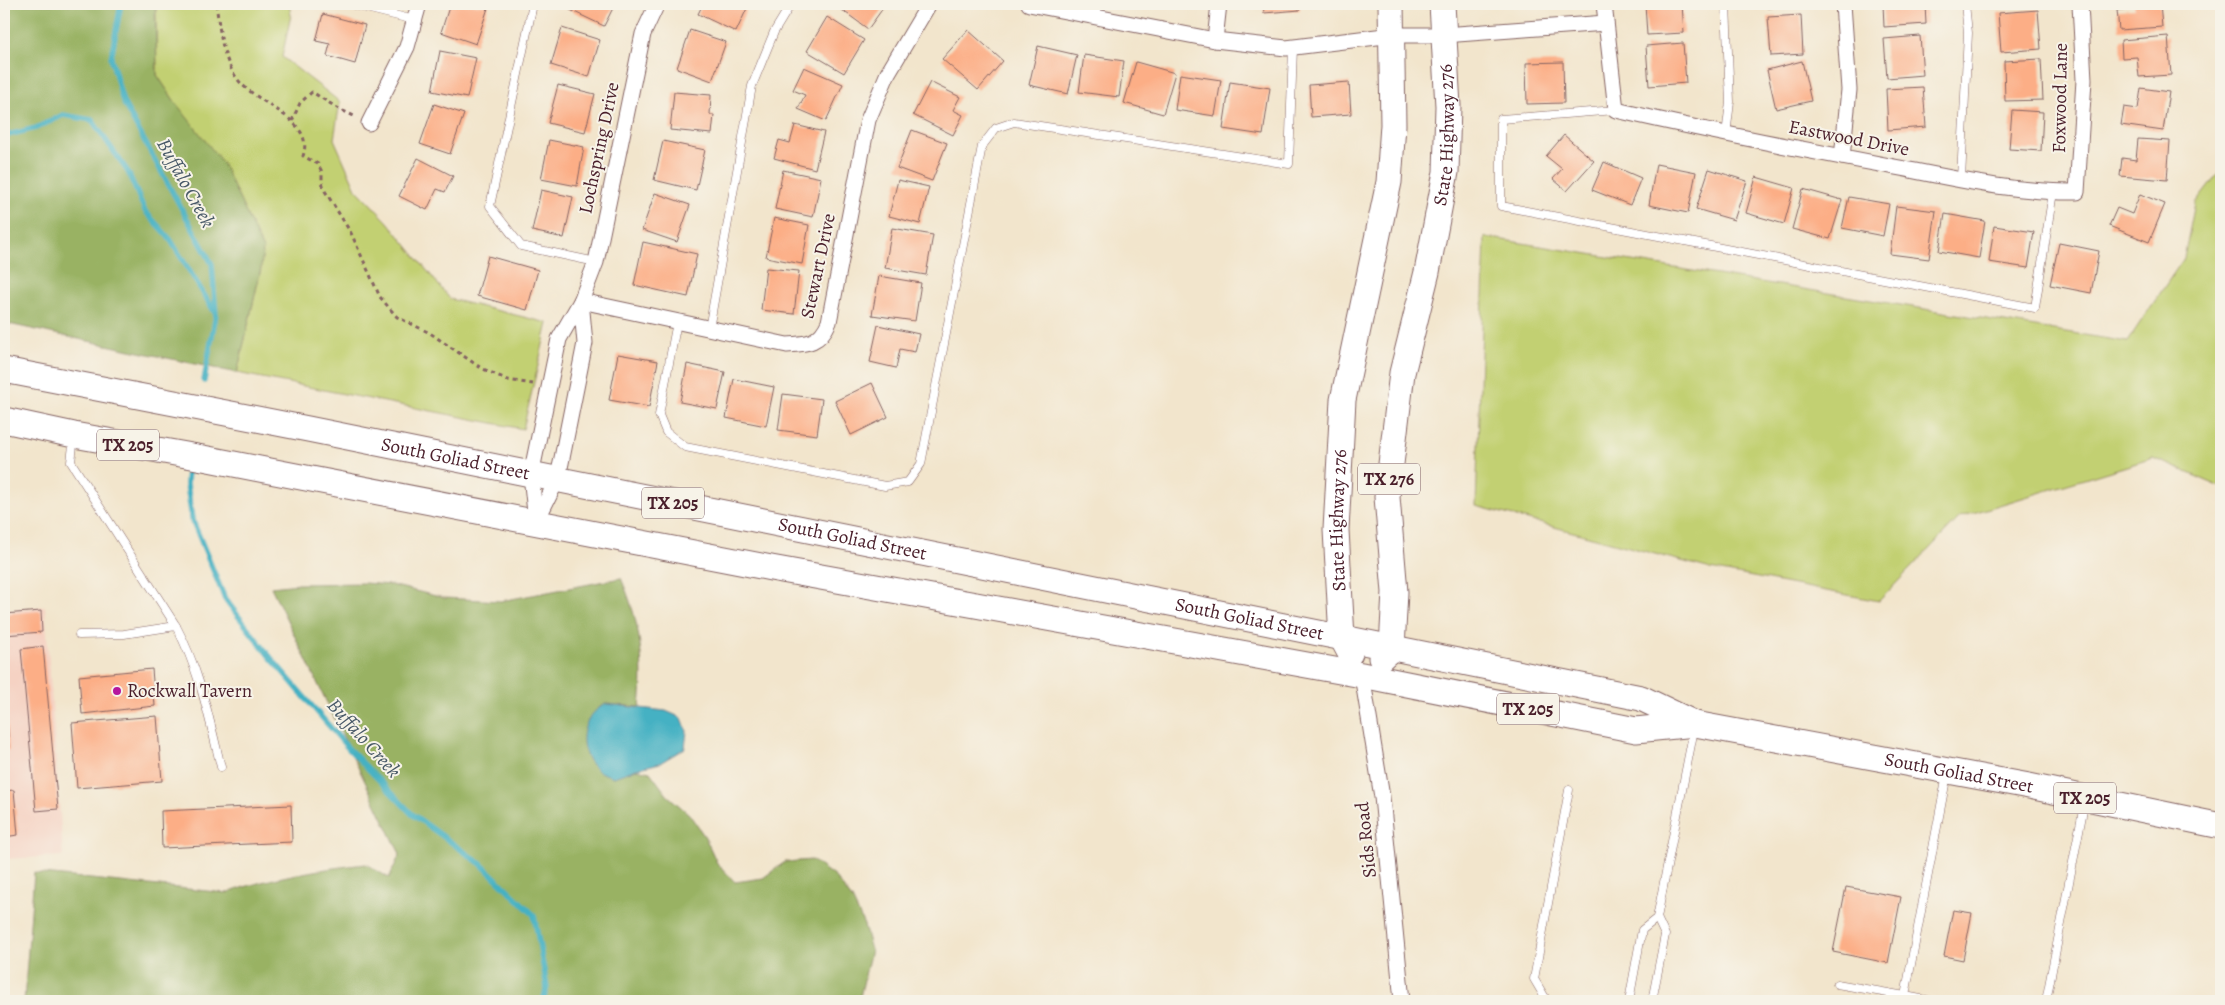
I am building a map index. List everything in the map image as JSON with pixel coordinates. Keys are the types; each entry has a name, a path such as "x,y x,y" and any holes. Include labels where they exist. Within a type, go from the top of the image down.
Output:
{"main road":[{"name":"State Highway 276","path":"1362,675 1342,638 1336,530 1343,400 1389,182 1393,125 1391,4"},
{"name":"State Highway 276","path":"1392,648 1395,592 1387,497 1402,373 1427,272 1446,172 1448,106 1442,4"},
{"name":"South Goliad Street","path":"4,370 1641,698 1695,724 1948,771 2221,826"},
{"name":"South Goliad Street","path":"4,420 74,436 771,568 1362,675 1636,730 1695,724"},
{"path":"1362,675 1392,648"}],"street":[{"path":"369,123 407,47 419,4"},
{"name":"Lochspring Drive","path":"536,522 531,475 559,339 581,301 596,262 643,34 657,4"},
{"name":"Stewart Drive","path":"581,301 786,345 806,344 823,335 829,322 868,120 888,73 929,4"},
{"path":"1029,4 1215,40 1293,47 1393,35 1444,36 1606,23"},
{"path":"1215,40 1219,4"},
{"path":"1604,4 1616,110"},
{"path":"1842,157 1849,90 1843,4"},
{"name":"Foxwood Lane","path":"2077,192 2084,80 2080,4"},
{"name":"Eastwood Drive","path":"1616,110 1726,135 1961,179 2053,192 2077,192"},
{"name":"Lochspring Drive","path":"536,522 557,480 585,343 581,301"},
{"name":"Sids Road","path":"1362,675 1382,798 1402,1001"}],"lane":[{"path":"350,4 414,20"},
{"path":"533,4 490,206 521,246 596,262"},
{"path":"709,329 752,86 774,32 791,4"},
{"path":"1726,4 1730,102 1726,135"},
{"path":"1961,179 1968,32 1965,4"},
{"path":"677,322 659,415 666,432 685,447 886,486 908,482 921,464 982,146 996,128 1014,122 1289,164 1293,47"},
{"path":"1616,110 1501,119 1501,206 2035,308 2053,192"},
{"path":"74,436 71,462 176,626 190,652 200,683 221,768"},
{"path":"78,635 124,634 176,626"},
{"path":"1652,1001 1664,935 1657,918 1695,724"},
{"path":"1905,996 1948,771"},
{"path":"1547,1001 1534,979 1569,790"},
{"path":"2046,1001 2085,798"},
{"path":"1629,1001 1642,930 1657,918"},
{"path":"1836,984 1930,1001"}],"path":[{"path":"216,4 222,46 228,65 237,80 248,91 292,121 306,140 304,156 318,164 322,172 322,182 326,191 351,234 380,297 388,308 397,317 430,333 481,368 508,380 537,385"},
{"path":"292,121 300,103 312,92 339,109 369,123"}],"shaded area":[{"path":"45,606 63,856 4,859 4,612"}],"green space":[{"path":"4,4 155,4 157,75 175,102 222,162 263,249 261,268 237,373 4,323"},
{"path":"156,4 289,4 291,15 282,57 340,102 334,139 356,189 387,221 450,299 548,323 523,429 237,373 261,269 175,102 157,75"},
{"path":"2221,169 2221,487 2153,458 1960,517 1879,601 1711,569 1476,506 1485,237 2127,342 2184,258 2195,203"},
{"path":"621,578 637,625 642,673 640,707 606,704 597,709 613,777 636,769 650,772 667,795 689,814 705,837 717,863 735,882 763,878 785,862 812,860 835,877 852,899 864,925 871,950 859,1001 24,1001 34,873 226,893 260,882 295,874 366,864 389,878 400,854 271,587 298,584 364,583 391,585 444,598 501,601"}],"water":[{"path":"606,704 666,711 682,718 687,731 685,748 660,763 614,777 600,772 589,761 583,743 583,734 591,716 597,709"}],"building":[{"path":"450,4 489,5 476,44 441,32"},
{"path":"569,4 615,4 604,26 566,8"},
{"path":"703,4 749,4 736,32 698,14"},
{"path":"846,4 886,4 868,29 842,10"},
{"path":"1263,4 1300,4 1300,10 1264,13"},
{"path":"1645,4 1682,4 1684,33 1647,35"},
{"path":"1767,4 1802,4 1802,5 1767,8"},
{"path":"1883,4 1925,4 1926,24 1884,27"},
{"path":"2134,4 2160,4 2162,27 2119,30 2117,10 2135,9"},
{"path":"2038,10 2041,49 2001,52 1998,13"},
{"path":"323,14 365,25 355,64 327,56 330,44 316,41"},
{"path":"1801,15 1803,54 1771,56 1768,17"},
{"path":"827,17 864,40 844,73 807,51"},
{"path":"562,28 600,40 589,77 551,65"},
{"path":"690,30 726,42 712,81 677,68"},
{"path":"968,30 1003,61 978,90 942,59"},
{"path":"1920,36 1923,75 1887,78 1884,39"},
{"path":"2168,36 2171,75 2139,77 2137,57 2122,58 2121,40"},
{"path":"1683,43 1686,83 1649,86 1646,46"},
{"path":"1038,46 1077,55 1068,94 1029,85"},
{"path":"440,51 476,58 467,98 432,91"},
{"path":"1084,55 1124,61 1119,97 1079,92"},
{"path":"2041,59 2043,100 2005,101 2004,61"},
{"path":"1802,61 1811,101 1776,109 1767,70"},
{"path":"1136,62 1175,73 1163,114 1124,103"},
{"path":"1563,62 1564,103 1527,104 1526,63"},
{"path":"804,67 843,84 826,121 798,109 805,95 793,90"},
{"path":"1180,74 1221,80 1215,116 1175,110"},
{"path":"930,82 960,97 953,110 963,115 953,135 913,115"},
{"path":"1230,82 1270,88 1263,135 1223,129"},
{"path":"1349,82 1351,114 1311,117 1309,85"},
{"path":"558,85 595,94 585,132 548,123"},
{"path":"1923,87 1926,127 1888,130 1886,89"},
{"path":"2141,88 2169,92 2163,131 2121,125 2124,107 2138,109"},
{"path":"674,92 711,95 710,115 714,115 712,134 670,130"},
{"path":"434,104 464,114 450,154 420,144"},
{"path":"2012,110 2043,112 2041,151 2009,149"},
{"path":"795,125 824,132 815,169 774,158 779,140 790,143"},
{"path":"912,130 947,143 932,181 897,168"},
{"path":"1564,135 1594,161 1567,191 1553,179 1562,169 1546,156"},
{"path":"2138,139 2170,141 2167,180 2120,176 2122,158 2136,160"},
{"path":"549,140 584,147 577,186 541,179"},
{"path":"663,141 705,150 696,190 654,180"},
{"path":"418,158 453,176 445,192 437,189 427,210 399,196"},
{"path":"1604,162 1641,178 1630,205 1592,190"},
{"path":"1656,164 1696,172 1688,213 1649,205"},
{"path":"1709,169 1747,181 1734,220 1696,209"},
{"path":"783,170 821,178 813,217 775,209"},
{"path":"1756,177 1794,188 1784,224 1746,213"},
{"path":"898,180 929,187 920,224 889,216"},
{"path":"1803,189 1842,200 1830,239 1792,229"},
{"path":"541,190 573,197 564,238 532,231"},
{"path":"655,193 690,205 677,242 642,230"},
{"path":"2140,194 2165,204 2149,242 2109,226 2117,208 2132,214"},
{"path":"1849,197 1889,204 1883,236 1842,228"},
{"path":"1896,206 1936,211 1929,259 1890,254"},
{"path":"1945,214 1985,221 1979,258 1939,251"},
{"path":"774,218 809,225 802,264 766,257"},
{"path":"1994,226 2034,232 2028,268 1989,262"},
{"path":"892,228 933,235 926,275 885,268"},
{"path":"643,242 697,254 688,297 634,285"},
{"path":"2059,243 2099,251 2091,293 2050,285"},
{"path":"488,256 538,270 527,310 477,296"},
{"path":"766,268 799,271 794,314 761,310"},
{"path":"879,276 921,283 915,321 872,315"},
{"path":"878,325 919,334 915,352 900,349 896,368 870,362"},
{"path":"618,354 658,361 649,407 609,400"},
{"path":"687,364 725,372 717,409 680,402"},
{"path":"734,379 774,387 766,426 726,418"},
{"path":"872,383 888,417 851,435 835,401"},
{"path":"783,394 822,399 817,435 778,430"},
{"path":"41,611 42,632 4,635 4,614"},
{"path":"43,646 58,809 36,811 21,649"},
{"name":"Rockwall Tavern","path":"152,669 155,706 82,714 79,676"},
{"path":"157,716 162,781 77,788 72,723"},
{"path":"4,718 7,718 9,750 4,751"},
{"path":"14,790 18,835 4,837 4,791"},
{"path":"291,805 292,842 162,848 161,811"},
{"path":"1846,887 1901,897 1888,963 1833,952"},
{"path":"1953,910 1972,913 1963,960 1944,956"}],"waterway":[{"name":"Buffalo Creek","path":"121,4 111,58 123,102 212,264 216,314 204,381"},
{"path":"4,136 36,128 63,115 92,120 128,172 145,211 170,239 214,311"},
{"name":"Buffalo Creek","path":"188,466 187,484 192,519 225,599 271,658 348,748 412,814 481,864 534,915 547,987 543,1001"}],"place":[{"name":"Rockwall Tavern","path":"117,691"}]}
